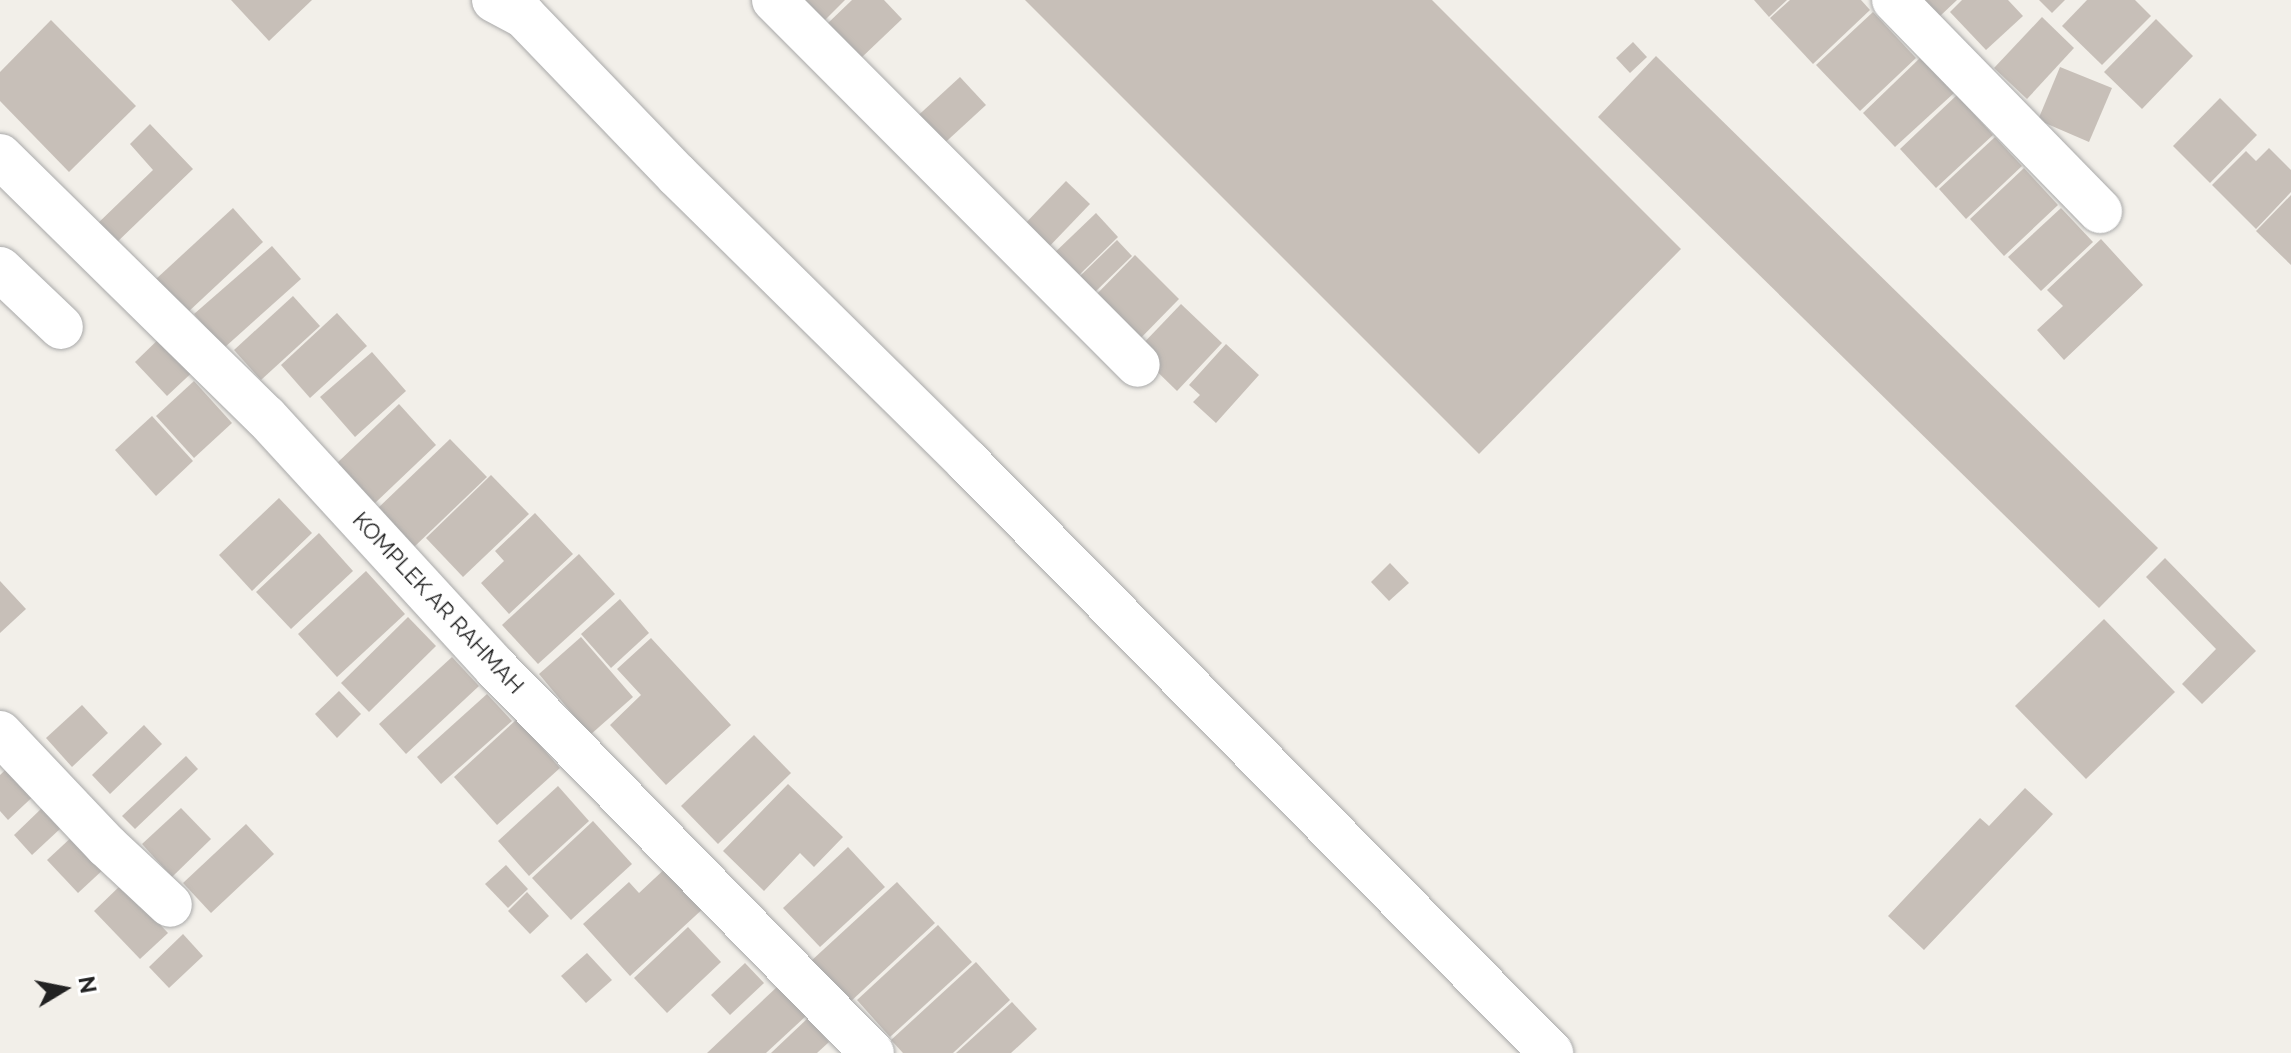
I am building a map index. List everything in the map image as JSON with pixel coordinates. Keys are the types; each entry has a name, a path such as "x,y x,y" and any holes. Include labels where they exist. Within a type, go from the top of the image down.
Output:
{"street":[{"path":"494,0 524,16 677,175 1001,495 1551,1053"},
{"path":"774,0 1138,365"},
{"path":"1894,0 2100,211"},
{"name":"KOMPLEK AR RAHMAH","path":"0,156 266,417 496,668 872,1053"},
{"path":"0,269 61,327"},
{"path":"0,733 107,846 170,905"}],"building":[{"path":"231,0 312,0 269,41"},
{"path":"793,0 845,0 819,26"},
{"path":"852,0 884,0 902,19 860,59 827,24"},
{"path":"1025,0 1432,0 1681,249 1479,454"},
{"path":"1754,0 1787,0 1769,17"},
{"path":"1790,0 1861,0 1870,10 1813,64 1770,18"},
{"path":"1923,0 1957,0 1939,17"},
{"path":"1962,0 2008,0 2023,16 1986,50 1950,12"},
{"path":"2039,0 2065,0 2052,13"},
{"path":"2087,0 2135,0 2151,16 2102,65 2062,26"},
{"path":"1873,12 1916,58 1860,111 1816,65"},
{"path":"2042,17 2074,48 2027,99 1994,68"},
{"path":"2156,19 2193,56 2142,109 2104,72"},
{"path":"51,20 136,106 69,172 0,101 0,72"},
{"path":"1633,42 1647,57 1630,73 1616,58"},
{"path":"1656,56 2158,548 2099,608 1598,117"},
{"path":"1921,57 1954,93 1895,147 1863,113"},
{"path":"2060,67 2112,88 2089,142 2038,120"},
{"path":"960,77 986,105 937,150 911,122"},
{"path":"1957,95 1993,135 1936,188 1900,149"},
{"path":"2220,98 2257,135 2210,183 2173,146"},
{"path":"150,124 193,169 114,245 95,226 153,170 130,144"},
{"path":"1995,137 2022,166 1966,219 1939,189"},
{"path":"2269,148 2291,170 2291,192 2256,229 2212,185 2246,151 2256,161"},
{"path":"2024,168 2058,205 2004,256 1970,219"},
{"path":"1066,181 1090,204 1044,252 1020,229"},
{"path":"2291,195 2291,265 2256,231"},
{"path":"233,208 263,242 187,313 156,279"},
{"path":"2061,208 2093,242 2041,291 2008,257"},
{"path":"1096,213 1118,237 1071,283 1048,259"},
{"path":"2101,239 2143,285 2064,360 2037,330 2063,306 2047,290"},
{"path":"1117,240 1132,256 1094,293 1079,277"},
{"path":"272,246 301,279 224,348 194,314"},
{"path":"1135,255 1179,299 1133,346 1089,302"},
{"path":"293,296 320,326 261,380 234,350"},
{"path":"1181,304 1222,343 1177,391 1136,351"},
{"path":"337,313 367,346 310,398 281,365"},
{"path":"168,330 200,365 167,396 135,362"},
{"path":"1226,344 1259,375 1216,423 1193,402 1200,395 1189,385"},
{"path":"372,352 406,391 355,437 320,397"},
{"path":"194,381 232,423 194,458 156,416"},
{"path":"399,404 436,445 374,504 336,464"},
{"path":"152,416 193,461 156,496 115,450"},
{"path":"450,439 487,477 413,548 377,509"},
{"path":"491,475 529,514 463,577 426,538"},
{"path":"279,498 312,533 252,591 219,555"},
{"path":"535,513 573,554 509,614 481,583 504,561 495,551"},
{"path":"319,533 353,571 291,629 256,592"},
{"path":"579,554 615,594 538,664 502,625"},
{"path":"2165,558 2256,651 2202,704 2182,684 2216,649 2146,577"},
{"path":"1390,563 1409,583 1389,601 1371,582"},
{"path":"366,571 405,614 337,677 298,634"},
{"path":"0,581 26,609 0,633"},
{"path":"620,599 649,633 611,668 581,634"},
{"path":"408,617 436,646 369,712 341,683"},
{"path":"2104,619 2175,692 2086,779 2015,706"},
{"path":"581,637 633,697 590,735 539,674"},
{"path":"651,638 731,725 666,785 610,725 641,695 617,669"},
{"path":"452,657 479,686 406,754 379,724"},
{"path":"339,691 361,714 337,738 315,714"},
{"path":"487,694 512,721 441,784 417,757"},
{"path":"82,705 108,733 72,767 46,738"},
{"path":"517,719 560,768 497,825 454,777"},
{"path":"144,725 162,744 110,794 92,775"},
{"path":"754,735 791,773 718,844 681,806"},
{"path":"186,756 198,769 135,829 122,816"},
{"path":"15,761 41,789 8,820 0,811 0,775"},
{"path":"788,784 843,837 814,867 800,853 764,891 723,851"},
{"path":"558,786 589,821 529,876 498,841"},
{"path":"2025,788 2053,814 1924,950 1888,916 1980,818 1989,826"},
{"path":"42,808 61,828 32,855 14,835"},
{"path":"181,808 211,839 172,877 142,844"},
{"path":"593,821 632,864 571,920 532,878"},
{"path":"246,824 274,854 211,913 183,883"},
{"path":"75,834 106,867 78,893 47,860"},
{"path":"848,847 885,887 820,947 783,908"},
{"path":"670,864 707,905 630,976 583,924 629,882 639,893"},
{"path":"506,865 528,889 508,908 485,884"},
{"path":"897,882 935,923 849,1003 811,961"},
{"path":"122,884 168,933 140,959 94,911"},
{"path":"527,892 549,916 530,934 508,911"},
{"path":"938,925 972,962 890,1037 857,1000"},
{"path":"688,927 721,962 667,1013 634,978"},
{"path":"183,934 203,956 169,988 149,967"},
{"path":"587,953 612,980 586,1003 561,976"},
{"path":"976,962 1010,1000 953,1053 903,1053 891,1040"},
{"path":"745,963 764,983 730,1015 711,995"},
{"path":"778,986 806,1016 766,1053 707,1053"},
{"path":"1012,1002 1037,1029 1011,1053 956,1053"},
{"path":"808,1018 829,1042 817,1053 771,1053"}]}
